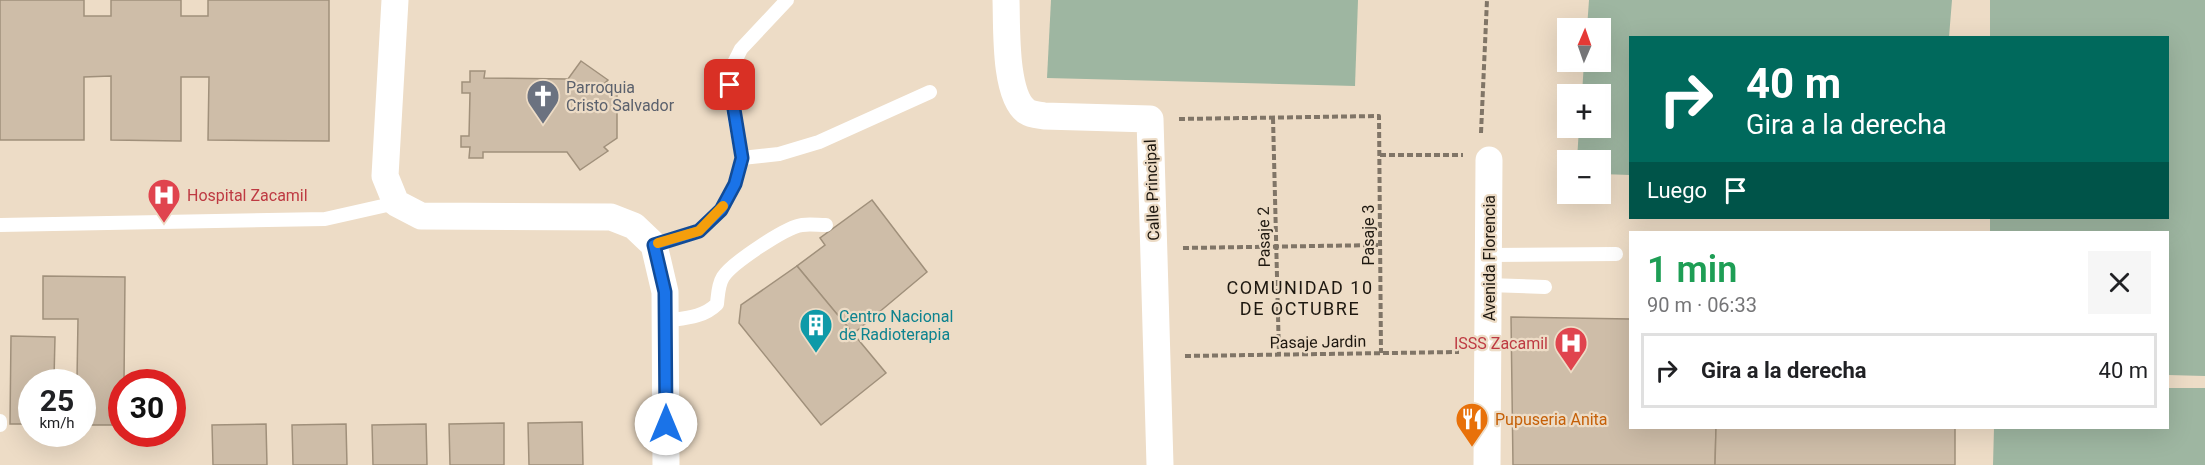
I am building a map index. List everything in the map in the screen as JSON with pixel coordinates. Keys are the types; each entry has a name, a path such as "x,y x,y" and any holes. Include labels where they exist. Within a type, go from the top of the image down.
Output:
{"street":[{"path":"395,0 385,176 396,203 421,216 611,217 634,226 654,245 665,292 666,465"},
{"name":"Calle Principal","path":"1006,0 1009,68 1018,101 1028,112 1044,116 1150,119 1160,465"},
{"name":"Avenida Florencia","path":"1480,153 1489,255 1487,465"}],"lane":[{"path":"654,245 699,231 721,210 735,184 742,158 731,98 729,73 741,49 787,0"},
{"path":"742,158 779,154 819,142 930,92"},
{"path":"0,225 325,219 396,203"},
{"path":"665,321 694,317 710,311 717,304 718,289 724,276 741,260 782,231 802,225 826,225"},
{"path":"1489,255 1616,254"},
{"path":"1488,285 1545,287"}],"path":[{"path":"1380,155 1480,153 1487,0"},
{"name":"Pasaje 3","path":"1273,118 1379,116 1381,354"},
{"path":"1172,119 1273,118"},
{"name":"Pasaje 2","path":"1273,118 1278,355"},
{"path":"1182,248 1380,244"},
{"name":"Pasaje Jardin","path":"1178,357 1459,352"}],"green space":[{"path":"1051,0 1358,0 1355,86 1047,78"},
{"path":"1589,0 1952,0 1949,36 1629,36 1629,175 1611,174 1611,150 1578,150 1578,138 1611,138 1611,84 1583,84 1583,72 1611,72 1611,18 1588,18"},
{"path":"1990,0 2205,0 2205,376 2169,375 2169,231 1990,231 1990,219 2169,219 2169,36 1990,36"},
{"path":"2169,388 2205,388 2205,465 1993,465 1994,429 2169,429"}],"building":[{"path":"0,0 84,0 84,16 111,16 111,0 181,0 181,16 208,16 208,0 329,0 329,141 208,140 209,77 181,77 181,141 111,140 111,76 84,77 84,140 0,140"},
{"name":"Parroquia Cristo Salvador","path":"581,61 608,80 605,83 617,92 617,138 604,147 608,151 580,170 567,152 483,152 483,158 469,158 470,147 461,147 461,136 469,136 470,93 462,93 462,82 470,82 470,71 485,71 484,78 568,79"},
{"path":"872,200 927,272 853,334 797,266 825,245 820,238"},
{"name":"Centro Nacional de Radioterapia","path":"797,266 886,373 821,425 739,323 741,305"},
{"path":"43,276 125,277 124,369 108,369 108,425 96,425 96,369 77,369 78,319 43,319"},
{"path":"1511,317 1629,319 1629,429 1716,429 1715,465 1513,465"},
{"path":"11,336 55,337 54,369 18,369 18,424 10,424"},
{"path":"582,422 583,465 529,465 528,423"},
{"path":"504,423 504,465 450,465 449,424"},
{"path":"266,424 267,465 213,465 212,425"},
{"path":"346,424 347,465 293,465 292,425"},
{"path":"426,424 427,465 373,465 372,425"},
{"path":"1716,429 1955,429 1955,465 1715,465"}],"slow traffic":[{"path":"658,243 699,231 723,206"}],"place":[{"name":"Parroquia Cristo Salvador","path":"543,125"},
{"name":"Hospital Zacamil","path":"164,224"},
{"name":"Centro Nacional de Radioterapia","path":"816,354"},
{"name":"ISSS Zacamil","path":"1571,372"},
{"name":"Pupuseria Anita","path":"1472,448"}],"district":[{"name":"COMUNIDAD 10 DE OCTUBRE","path":"1300,297"}],"route":[{"path":"666,424 665,292 654,245 699,231 721,210 735,184 742,158 730,85"}]}
